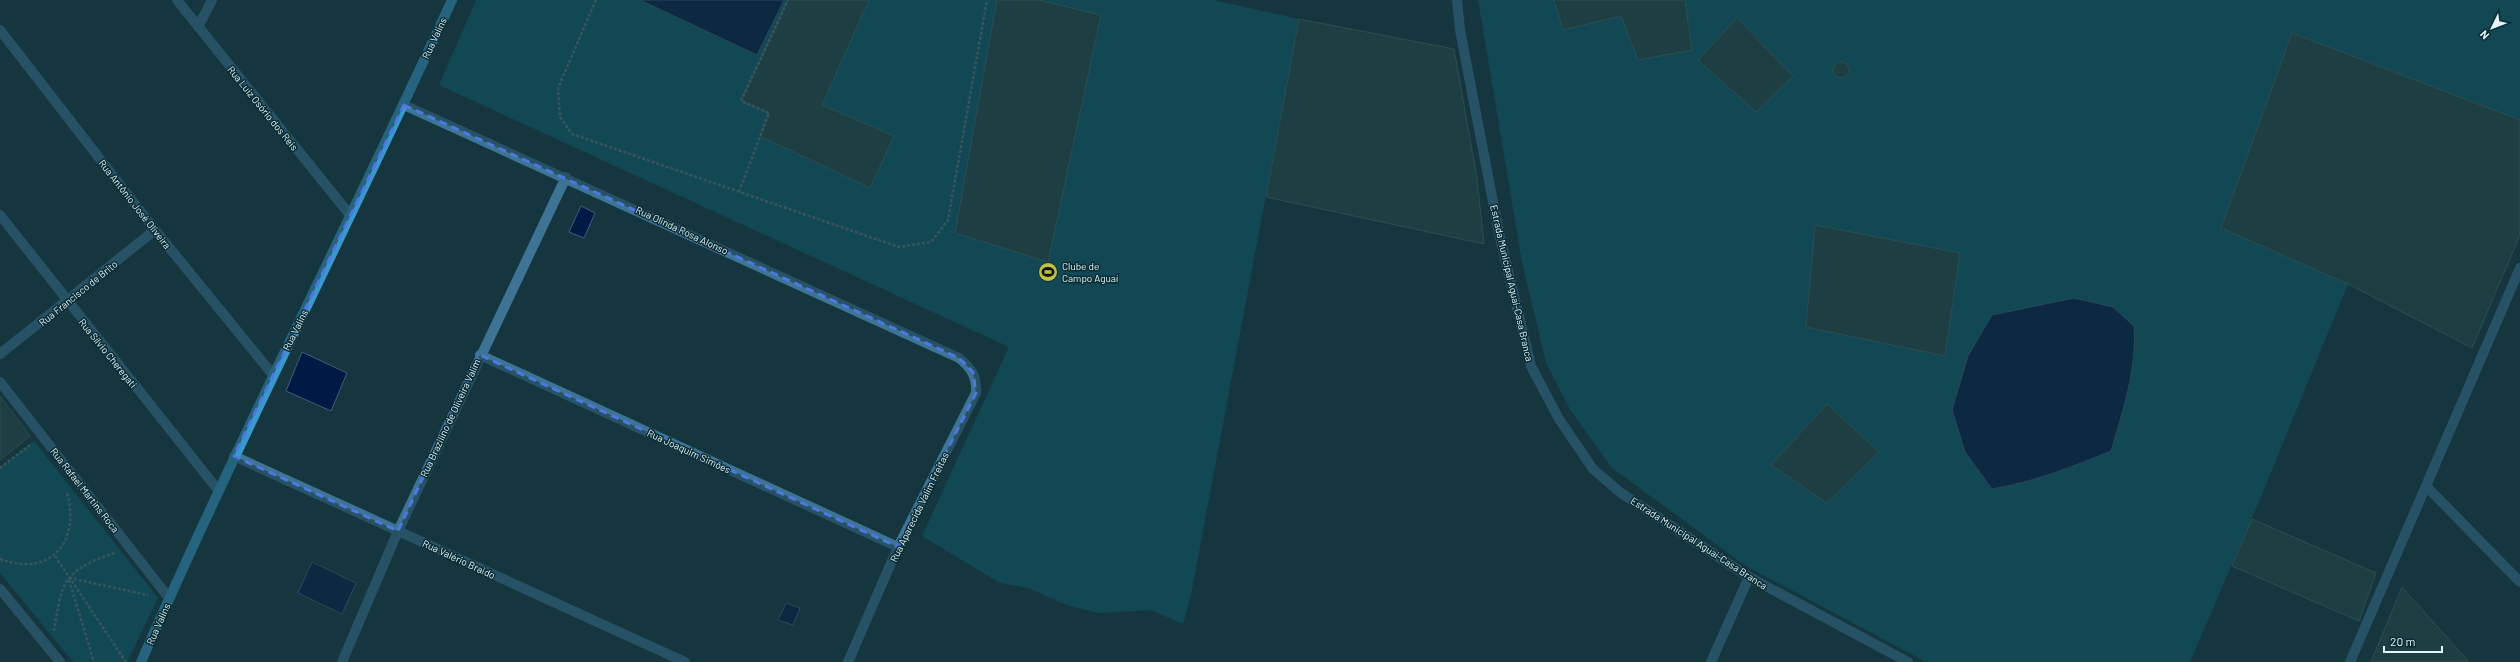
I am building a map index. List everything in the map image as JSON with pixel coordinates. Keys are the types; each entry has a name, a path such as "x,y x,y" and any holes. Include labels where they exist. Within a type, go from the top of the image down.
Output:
{"street":[{"name":"Rua Luiz Osório dos Reis","path":"177,0 350,215"},
{"path":"198,27 212,0"},
{"name":"Rua Valins","path":"141,662 218,490 404,105 452,0"},
{"name":"Estrada Municipal Aguaí-Casa Branca","path":"1457,0 1460,30 1500,233 1531,366 1558,419 1593,469 1622,494 1749,577 1908,662"},
{"name":"Rua Antônio José Oliveira","path":"0,30 155,230 273,375"},
{"name":"Rua Olinda Rosa Alonso","path":"404,105 566,177 959,358"},
{"name":"Rua Brazilino de Oliveira Valim","path":"342,662 398,531 480,355 566,177"},
{"name":"Rua Sílvio Cheregati","path":"0,215 218,490"},
{"name":"Rua Francisco de Brito","path":"0,354 68,302 155,230"},
{"path":"2350,662 2517,283 2520,268"},
{"name":"Rua Joaquim Simões","path":"480,355 898,547"},
{"name":"Rua Aparecida Valim Freitas","path":"848,662 898,547 976,393 977,381 973,372 959,358"},
{"name":"Rua Rafael Martins Roca","path":"0,382 169,598"},
{"name":"Rua Valério Braido","path":"234,456 685,662"},
{"path":"2426,487 2520,582"},
{"path":"1711,662 1749,577"},
{"path":"0,589 60,662"}],"path":[{"path":"596,0 558,88 560,118 572,134 899,247 931,242 948,220 987,0"},
{"path":"740,192 769,113 741,101 788,0"},
{"path":"0,468 34,442"},
{"path":"0,559 16,565 32,566 55,556 65,543 70,524 71,508 66,490"},
{"path":"49,648 58,605 68,578 93,561 121,550"},
{"path":"55,556 68,578 127,662 131,655"},
{"path":"68,578 151,596"},
{"path":"68,578 94,662"}],"highlighted area":[{"path":"404,105 959,358 973,372 976,393 898,547 480,355 398,531 234,456"}],"shaded area":[{"name":"Clube de Campo Aguaí","path":"476,0 1213,0 1299,19 1191,595 1183,624 1151,610 1099,613 1067,605 1028,588 1000,583 922,536 1009,347 439,85"},
{"path":"640,0 784,0 757,55"},
{"path":"1478,0 2520,0 2520,120 2292,33 2222,228 2348,284 2258,504 2190,662 1926,662 1746,566 1612,468 1571,411 1546,363 1522,262"},
{"path":"581,206 595,213 584,238 569,232"},
{"path":"2074,298 2113,307 2134,326 2131,374 2111,451 2038,478 1992,489 1965,452 1952,410 1968,356 1992,315"},
{"path":"302,352 347,373 331,411 286,391"},
{"path":"34,441 158,598 127,662 73,662 0,573 0,468"},
{"path":"312,562 356,583 342,614 298,593"},
{"path":"786,603 800,608 793,625 778,620"}],"building":[{"path":"788,0 869,0 822,105 894,136 870,188 760,136 769,113 741,101"},
{"path":"997,0 1038,0 1101,15 1048,262 955,233"},
{"path":"1554,0 1685,0 1692,50 1638,60 1621,16 1563,30"},
{"path":"1737,18 1793,76 1756,112 1698,60"},
{"path":"1299,19 1454,49 1477,178 1484,244 1266,197"},
{"path":"2292,33 2520,120 2520,235 2472,348 2348,284 2221,228"},
{"path":"1838,62 1844,62 1849,67 1847,76 1844,78 1838,78 1833,73 1833,67"},
{"path":"1815,225 1960,253 1945,356 1806,327"},
{"path":"0,396 30,436 0,460"},
{"path":"1827,404 1879,452 1827,503 1771,465"},
{"path":"2252,519 2376,573 2359,621 2232,566"},
{"path":"2402,587 2469,662 2371,662"}],"place":[{"name":"Clube de Campo Aguaí","path":"1048,272"}]}
